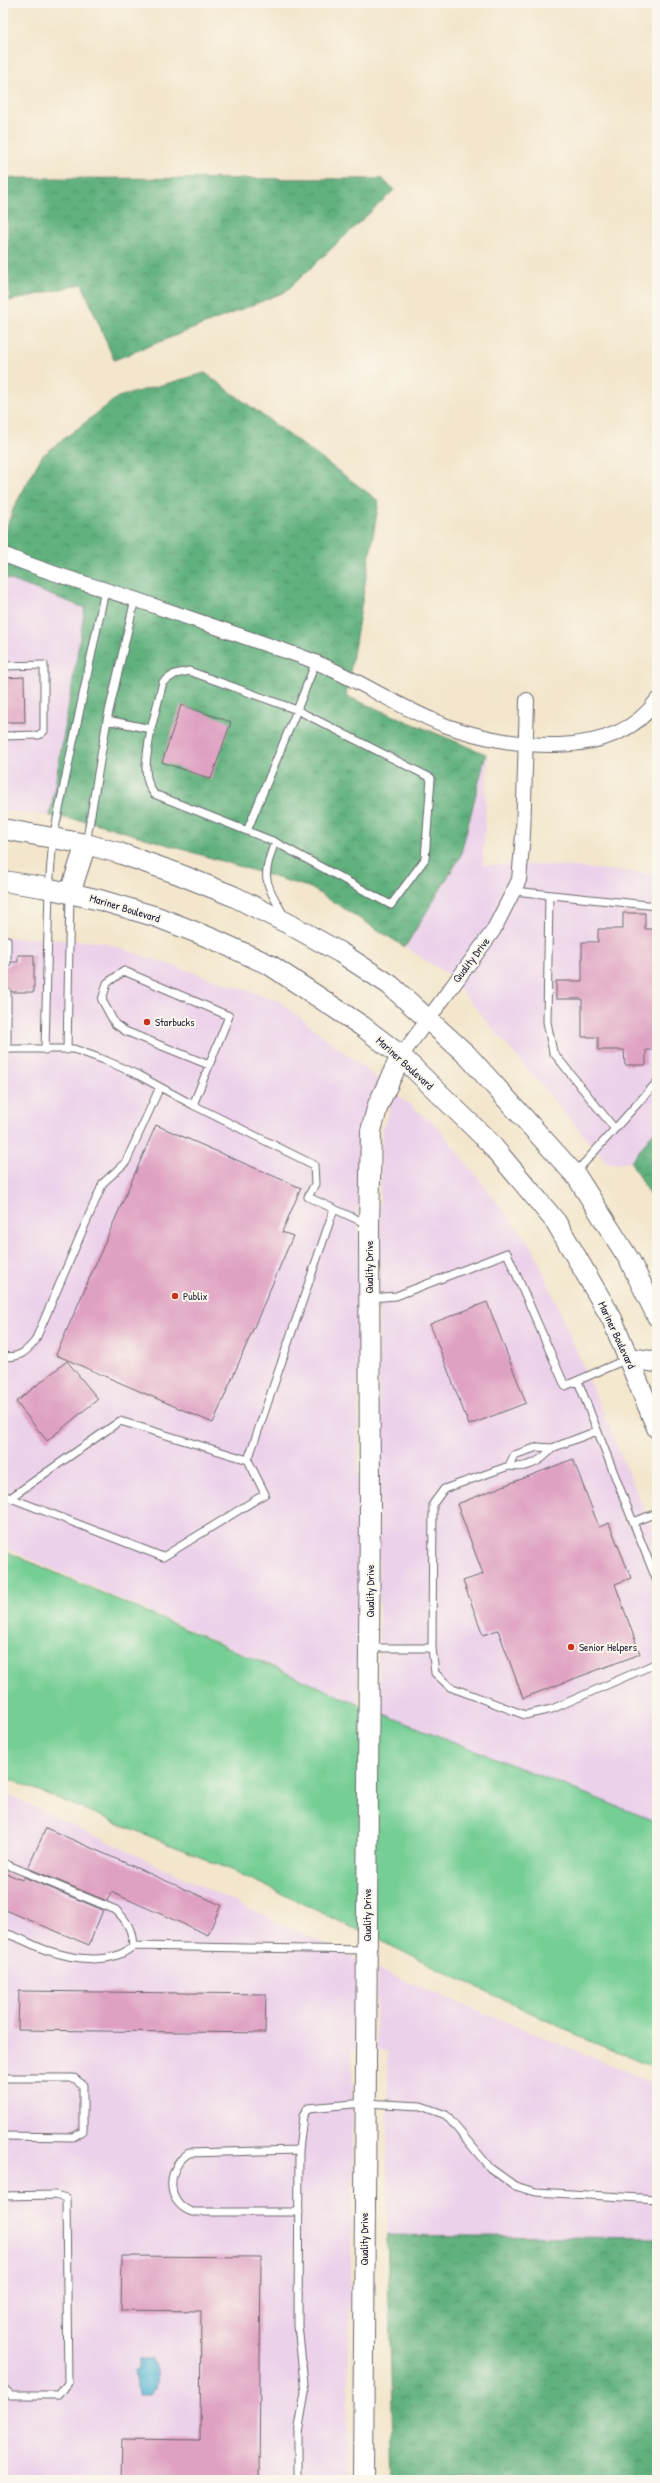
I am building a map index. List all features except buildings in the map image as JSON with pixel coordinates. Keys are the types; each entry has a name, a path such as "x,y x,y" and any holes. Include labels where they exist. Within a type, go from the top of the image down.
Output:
{"main road":[{"path":"3,829 86,844 119,853 176,872 232,896 287,923 341,953 390,985 467,1055 574,1174 630,1261 657,1316"},
{"path":"70,893 86,844"},
{"name":"Mariner Boulevard","path":"3,881 49,888 157,917 270,965 362,1026 401,1056 489,1142 556,1222 612,1319 657,1428"},
{"name":"Quality Drive","path":"363,2480 369,1648 369,1224 371,1131 378,1105 401,1056"},
{"path":"629,1358 657,1362"}],"street":[{"path":"3,554 315,664 447,726 491,739 524,744 577,744 597,741 619,733 638,720 657,700"},
{"name":"Quality Drive","path":"401,1056 493,931 519,880 523,835 524,744 527,700"}],"lane":[{"path":"45,1050 49,888 53,838 105,590"},
{"path":"86,844 107,720 135,600"},
{"path":"247,831 315,664"},
{"path":"3,666 44,665 44,731 40,735 3,736"},
{"path":"189,671 297,710 431,778 425,859 391,905 275,842 154,794 147,785 144,774 151,729 164,682 176,674 189,671"},
{"path":"107,720 151,729"},
{"path":"275,842 267,861 266,882 287,923"},
{"path":"514,891 657,906"},
{"path":"67,1050 70,893"},
{"path":"549,895 546,1022 552,1052 614,1128"},
{"path":"3,940 7,940 7,962"},
{"path":"193,1105 229,1016 124,971 107,983 102,1000 115,1024 125,1031 209,1065"},
{"path":"7,992 5,1049 74,1049 107,1062 160,1087 314,1165 315,1184 308,1197 369,1224"},
{"path":"574,1174 657,1082"},
{"path":"3,1356 11,1357 25,1353 35,1341 103,1183 126,1162 160,1087"},
{"path":"7,1496 164,1557 265,1494 248,1460 334,1209"},
{"path":"369,1298 396,1296 507,1252 565,1386 629,1358"},
{"path":"578,1381 657,1581"},
{"path":"7,1496 120,1421 248,1460"},
{"path":"509,1466 514,1455 538,1447 552,1448 597,1431"},
{"path":"552,1448 543,1459 521,1468 509,1466 444,1489 433,1504 432,1648 434,1673 450,1687 525,1715 552,1709 657,1663"},
{"path":"633,1522 657,1512"},
{"path":"369,1648 432,1648"},
{"path":"3,1862 116,1910 128,1922 132,1933 133,1946"},
{"path":"3,1933 14,1935 46,1950 75,1957 104,1959 124,1954 133,1946 367,1950"},
{"path":"3,2078 74,2078 83,2085 83,2131 73,2137 3,2136"},
{"path":"298,2480 298,2433 305,2392 298,2325 299,2150 303,2116 308,2108 366,2103 421,2106 446,2116 490,2168 515,2186 536,2192 657,2199"},
{"path":"299,2150 189,2153 179,2159 172,2186 175,2200 182,2209 192,2212 299,2212"},
{"path":"3,2196 55,2195 66,2198 68,2383 59,2395 11,2395 3,2388"}],"shaded area":[{"path":"3,577 85,607 50,816 3,810"},
{"path":"486,754 488,757 483,865 547,865 657,874 657,1127 631,1162 608,1164 446,973 405,947 460,857"},
{"path":"3,937 102,942 279,1001 379,1080 368,1103 361,1131 358,1225 358,1704 3,1547"},
{"path":"395,1093 439,1128 533,1248 657,1540 657,1824 379,1713 379,1225 382,1132"},
{"path":"3,1792 356,1959 356,2049 352,2049 353,2169 346,2480 3,2480"},
{"path":"377,1969 657,2084 657,2238 387,2235 388,2052 376,2051"}],"green space":[{"path":"6,178 383,179 394,190 285,292 114,360 82,284 10,301"},
{"path":"205,373 379,501 346,696 486,754 460,857 405,947 311,888 92,822 50,816 85,608 3,577 3,537 14,507 42,456 118,397"},
{"path":"657,1127 657,1209 631,1162"},
{"path":"3,1550 358,1704 657,1822 657,2069 590,2041 234,1871 3,1776"},
{"path":"387,2235 657,2238 657,2480 394,2480"}],"water":[{"path":"139,2359 152,2359 154,2363 156,2383 154,2391 151,2395 138,2395 135,2370 139,2370"}],"place":[{"name":"Starbucks","path":"147,1022"},
{"name":"Publix","path":"175,1296"},
{"name":"Senior Helpers","path":"571,1647"}]}
